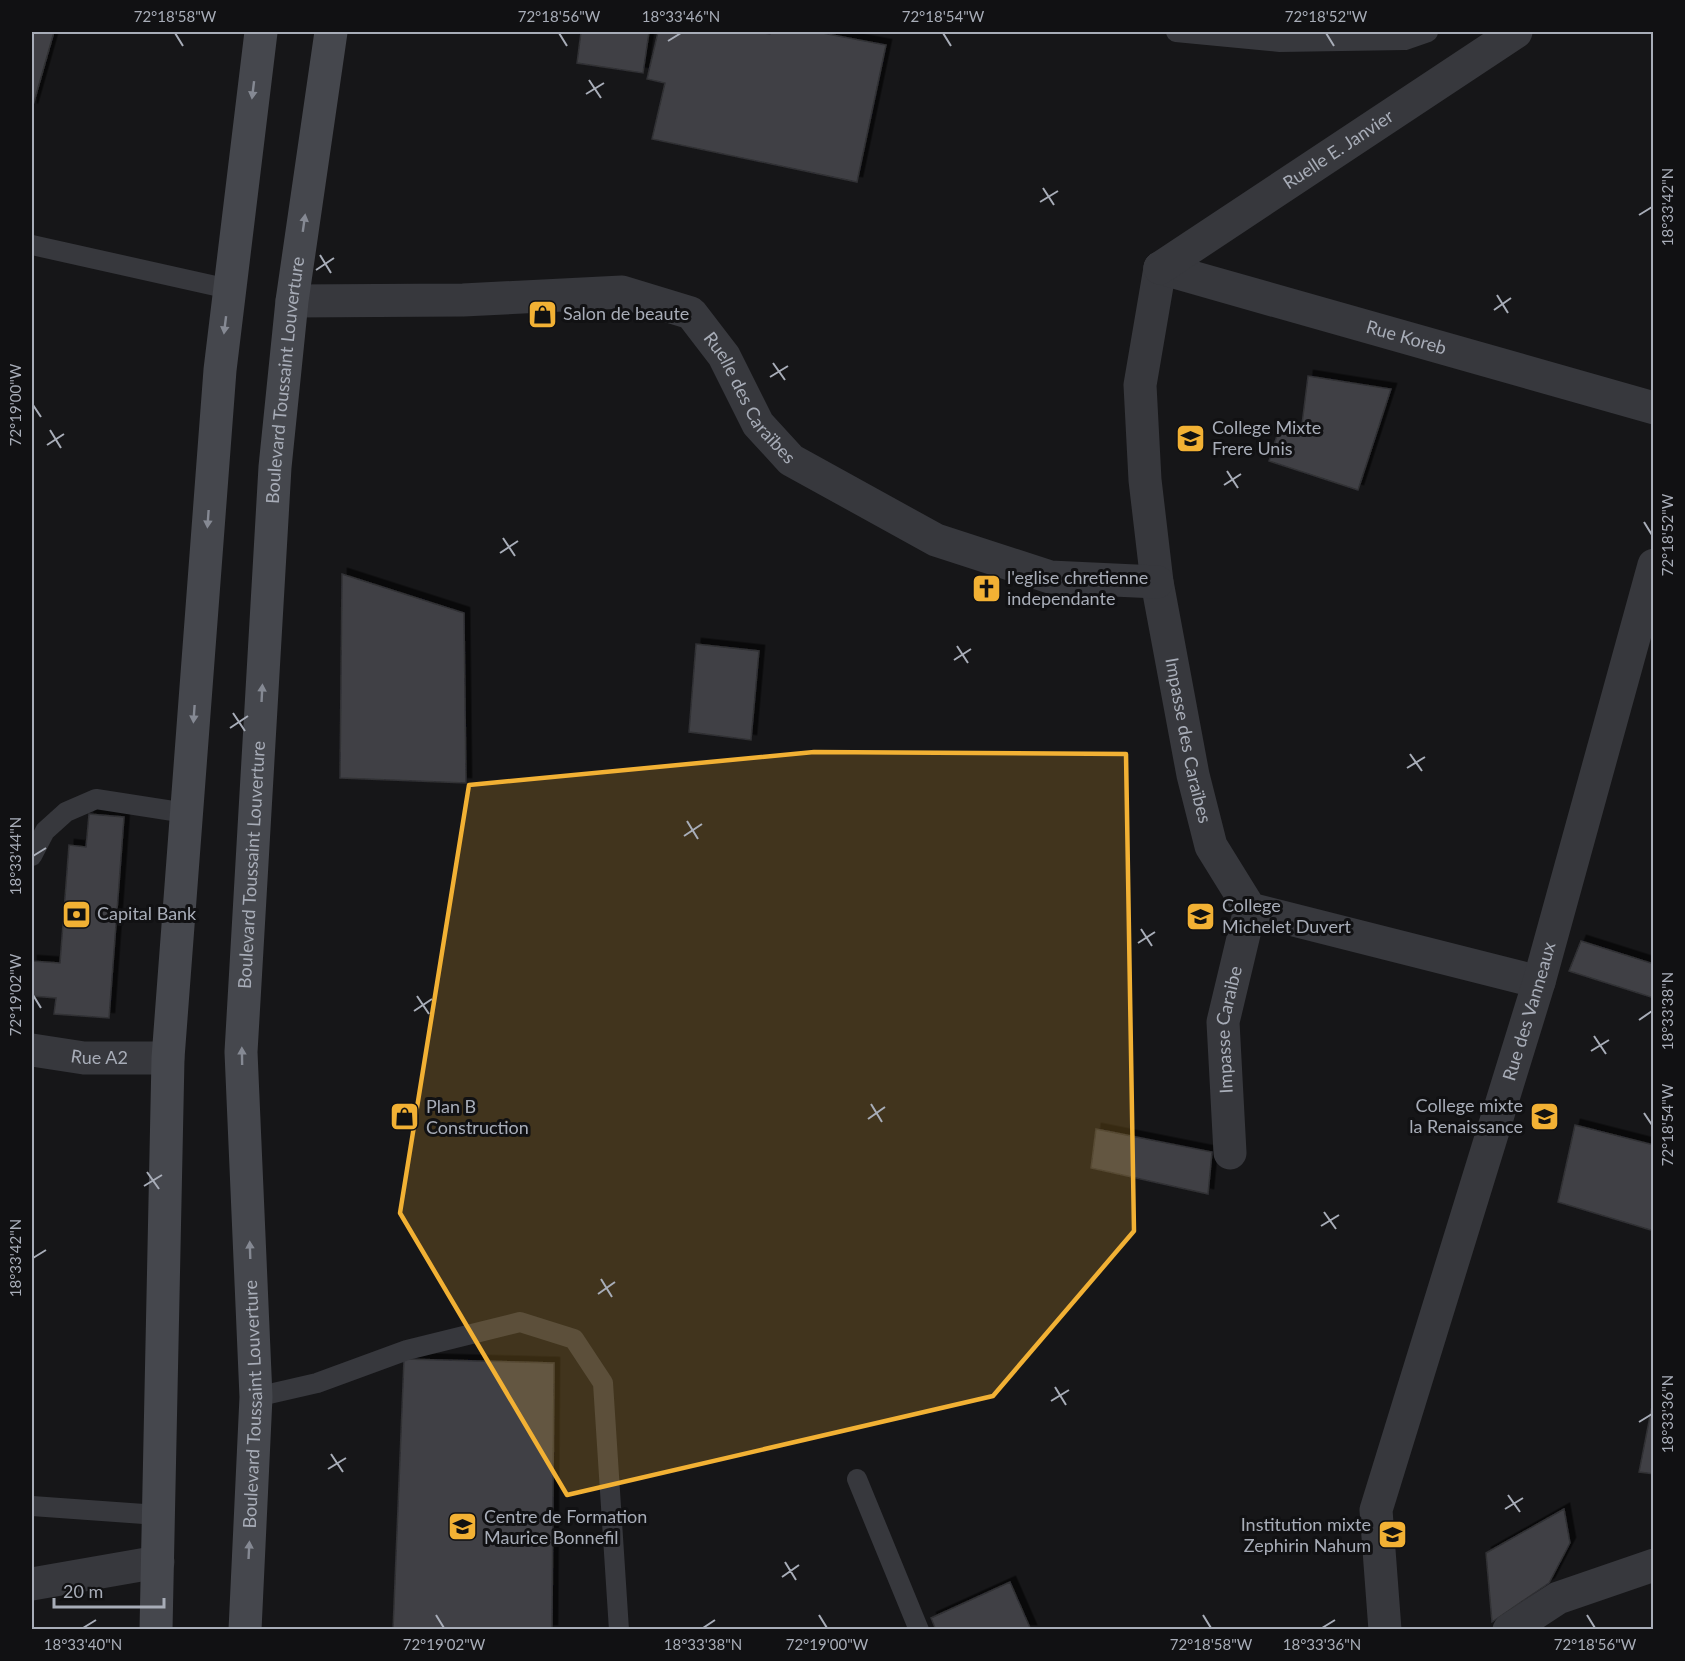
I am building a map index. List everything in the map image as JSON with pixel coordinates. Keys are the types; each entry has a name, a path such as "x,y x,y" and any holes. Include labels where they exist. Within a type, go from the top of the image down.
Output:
{"main road":[{"path":"156,1629 168,1058 220,370 261,32"},
{"name":"Boulevard Toussaint Louverture","path":"245,1629 256,1397 241,1052 275,467 292,301 331,32"}],"street":[{"name":"Ruelle E. Janvier","path":"1160,268 1516,32"},
{"name":"Rue Koreb","path":"1160,268 1653,408"},
{"name":"Impasse des Caraïbes","path":"1160,268 1140,386 1145,480 1157,582 1193,775 1211,846 1250,909"},
{"name":"Ruelle des Caraïbes","path":"292,301 463,300 622,292 691,313 724,356 758,424 791,460 936,540 1050,577 1157,582"},
{"name":"Rue des Vanneaux","path":"1385,1629 1376,1510 1539,982 1653,565"},
{"path":"1250,909 1539,982"},
{"name":"Impasse Caraibe","path":"1230,1153 1223,1022 1250,909"},
{"name":"Rue A2","path":"32,1050 84,1058 168,1058"},
{"path":"32,1584 158,1562"},
{"path":"1509,1629 1558,1598 1653,1565"}],"lane":[{"path":"1176,32 1280,42 1405,40 1428,32"},
{"path":"32,245 229,289"},
{"path":"32,856 45,831 66,812 96,800 186,813"},
{"path":"256,1397 317,1383 407,1350 520,1322 574,1339 603,1383 619,1629"},
{"path":"857,1479 919,1629"},
{"path":"32,1506 158,1515"}],"highlighted area":[{"path":"814,752 1126,754 1134,1231 993,1396 567,1495 400,1213 469,785"}],"building":[{"path":"32,32 54,32 32,109"},
{"path":"581,32 649,32 643,73 577,63"},
{"path":"658,32 770,34 771,32 817,32 886,45 857,182 652,139 665,83 647,79"},
{"path":"1308,376 1391,389 1358,490 1269,461 1280,426 1301,432"},
{"path":"342,574 464,613 466,783 340,778"},
{"path":"696,644 759,651 751,740 689,732"},
{"path":"89,814 124,817 109,1018 54,1014 56,998 32,996 32,961 60,963 69,845 86,847"},
{"path":"1581,941 1654,964 1654,998 1569,971"},
{"path":"1575,1125 1654,1145 1654,1231 1558,1202"},
{"path":"1096,1129 1212,1152 1208,1194 1091,1168"},
{"path":"404,1359 554,1363 552,1630 393,1630"},
{"path":"1654,1396 1654,1474 1639,1472"},
{"path":"1564,1509 1570,1543 1549,1583 1492,1622 1486,1553"},
{"path":"1010,1582 1031,1630 936,1630 931,1618"}],"place":[{"name":"Salon de beaute","path":"542,314"},
{"name":"College Mixte Frere Unis","path":"1191,438"},
{"name":"l'eglise chretienne independante","path":"986,588"},
{"name":"Capital Bank","path":"76,914"},
{"name":"College Michelet Duvert","path":"1201,916"},
{"name":"College mixte la Renaissance","path":"1544,1116"},
{"name":"Plan B Construction","path":"405,1117"},
{"name":"Centre de Formation Maurice Bonnefil","path":"463,1527"},
{"name":"Institution mixte Zephirin Nahum","path":"1392,1535"}]}
